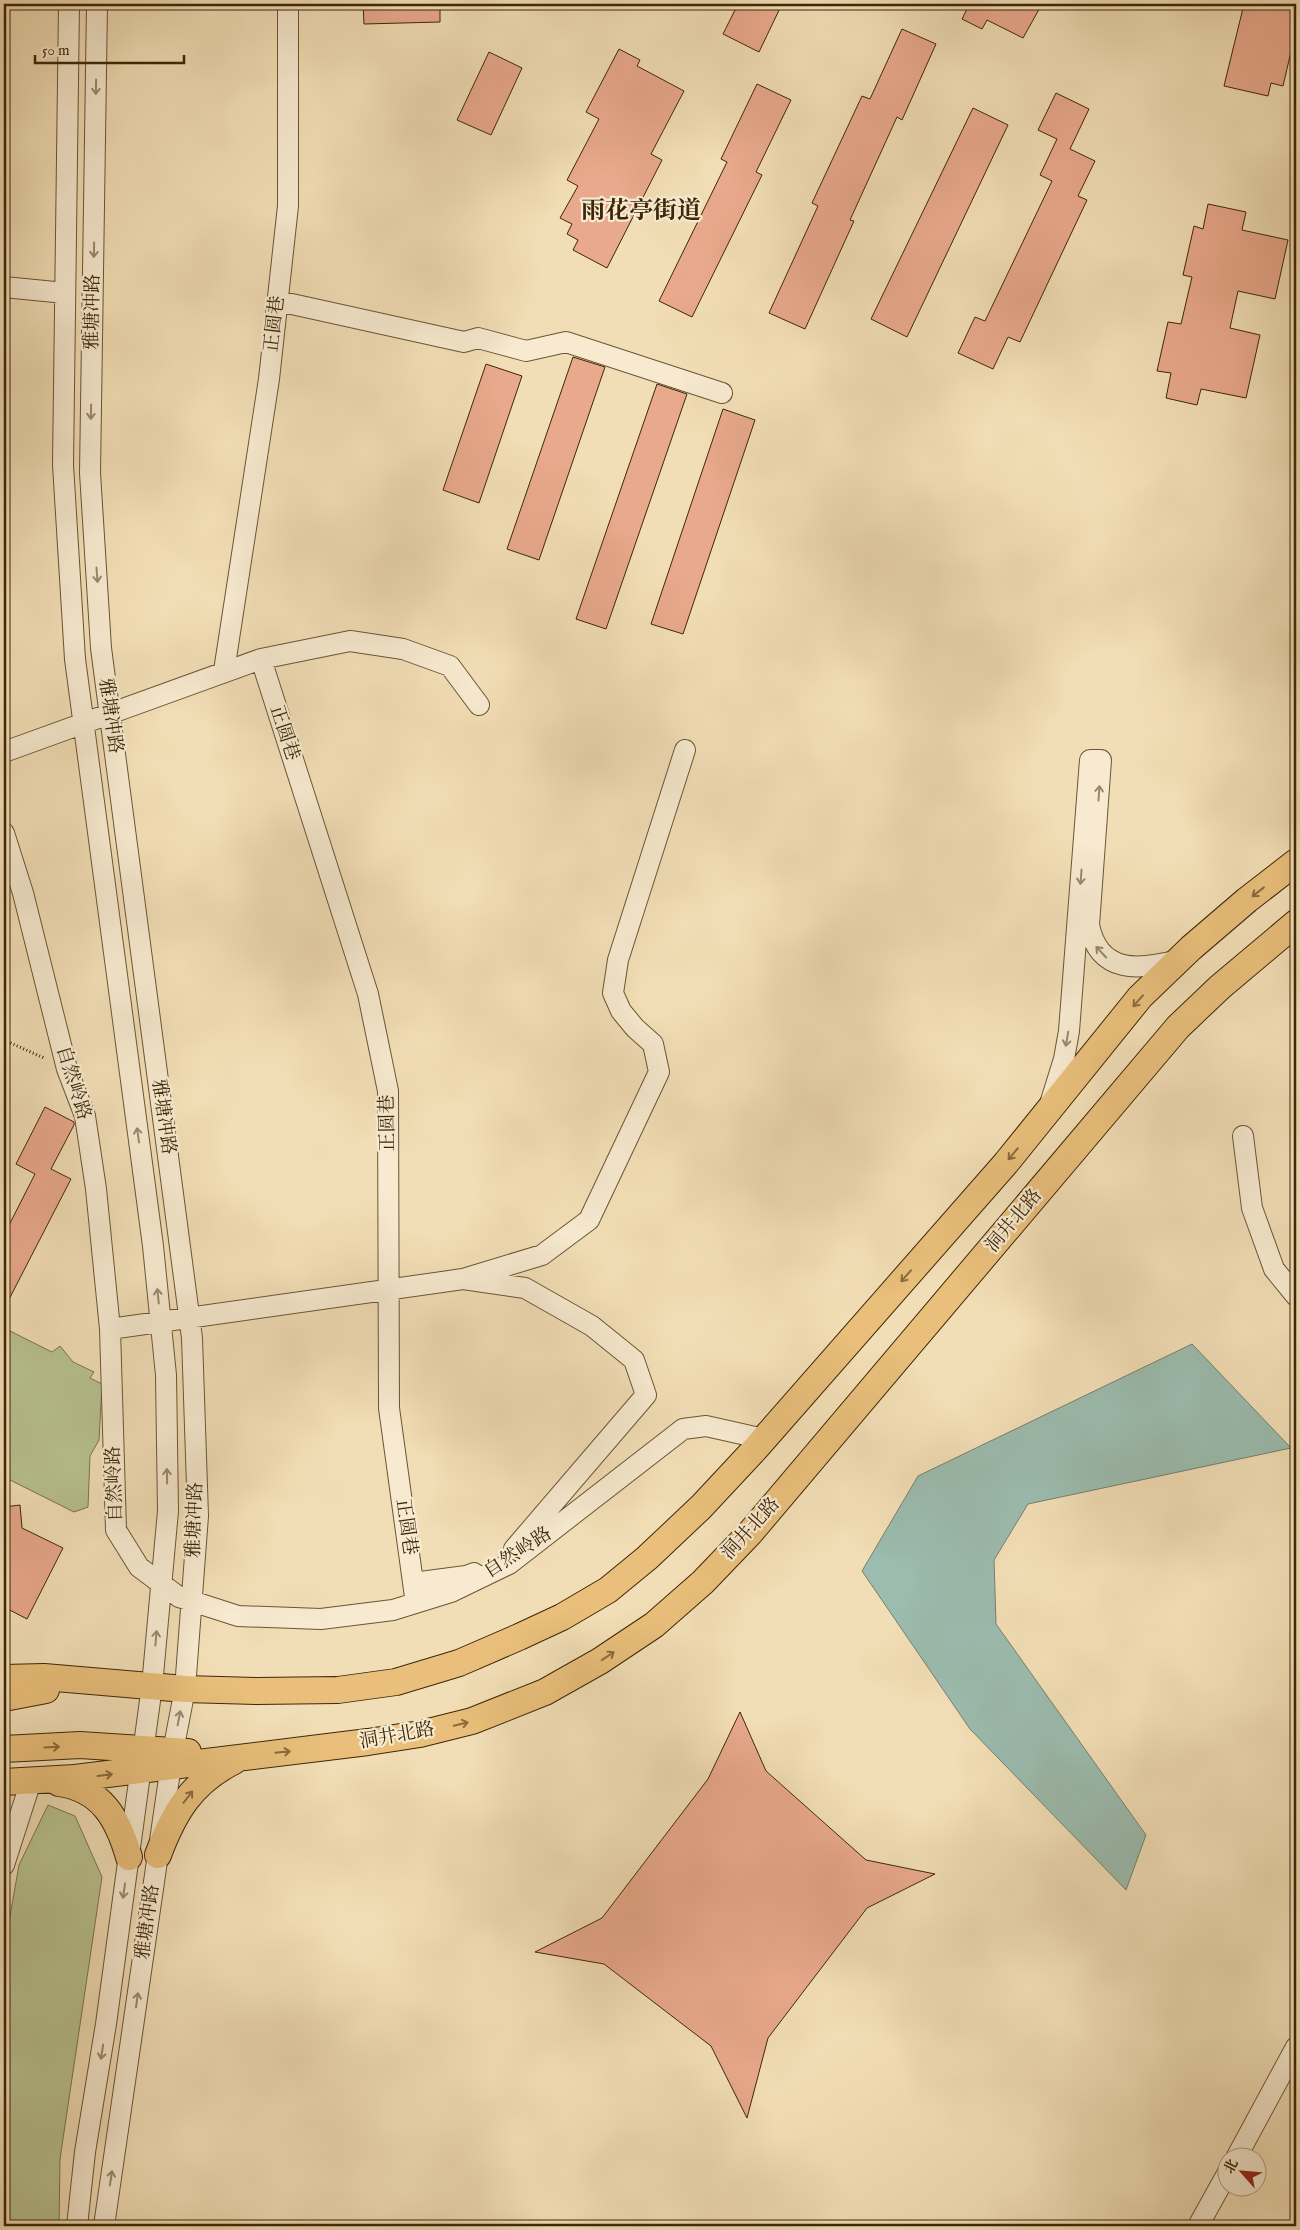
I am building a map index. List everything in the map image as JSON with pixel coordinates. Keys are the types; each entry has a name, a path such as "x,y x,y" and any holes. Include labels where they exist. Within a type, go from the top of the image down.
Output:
{"main road":[{"path":"4,1678 44,1677 185,1689 338,1690 396,1682 459,1662 519,1637 562,1617 608,1590 701,1507 764,1439 1040,1123 1140,997 1247,900 1296,862"},
{"name":"洞井北路","path":"4,1782 75,1778 142,1760 244,1756 420,1734 472,1721 545,1692 600,1661 654,1626 703,1582 750,1533 1178,1027 1220,987 1296,923"},
{"path":"4,1698 96,1682"},
{"path":"4,1749 80,1745 142,1760"},
{"path":"158,1855 168,1829 190,1793 218,1769 244,1756"},
{"path":"36,1780 67,1784 85,1790 101,1803 116,1820 129,1857"}],"street":[{"name":"雅塘冲路","path":"69,4 63,465 75,659 152,1237 166,1375 168,1511 152,1686 106,2024 85,2152 77,2226"},
{"name":"雅塘冲路","path":"97,4 90,473 101,648 190,1318 198,1516 185,1689 172,1759 104,2226"},
{"name":"正圆巷","path":"224,671 268,379 288,206 288,4"},
{"path":"4,287 65,293"},
{"path":"278,301 464,342 478,338 526,351 566,342 722,392"},
{"path":"4,752 261,659 350,641 403,649 450,666 478,705"},
{"name":"正圆巷","path":"261,659 368,994 388,1091 389,1408 416,1603"},
{"path":"110,1329 463,1279 542,1255 589,1220 659,1072 653,1044 635,1028 621,1011 613,993 618,960 685,750"},
{"path":"1040,1123 1050,1103 1064,1059 1069,1031 1090,760 1101,760 1089,925 1091,938 1098,951 1107,958 1130,968 1159,965 1179,960"},
{"name":"自然岭路","path":"4,833 24,894 67,1069 85,1116 96,1189 110,1329 116,1530 139,1567 179,1597 238,1616 321,1619 393,1610 451,1592 509,1564 682,1429 706,1426 764,1439"},
{"path":"1244,1136 1252,1208 1274,1269 1296,1296"},
{"path":"413,1583 466,1576 509,1555 646,1395 634,1360 592,1326 525,1288 463,1279"},
{"path":"4,1865 36,1780"},
{"path":"1241,2148 1296,2047"},
{"path":"1198,2226 1218,2190"}],"path":[{"path":"4,1040 67,1069"}],"green space":[{"path":"4,1328 52,1352 60,1346 73,1362 94,1372 90,1378 102,1384 99,1440 90,1456 88,1507 74,1512 4,1477"},
{"path":"48,1805 75,1816 102,1877 60,2159 59,2226 4,2226 4,1950 19,1865"}],"shaded area":[{"path":"1192,1344 1291,1448 1028,1504 994,1560 996,1624 1146,1835 1126,1890 970,1729 862,1571 918,1476"}],"building":[{"path":"363,4 440,4 440,22 364,24"},
{"path":"738,4 782,4 759,52 723,34"},
{"path":"957,4 1042,4 1023,38 987,20 982,29 962,19 967,9"},
{"path":"1244,4 1293,4 1292,7 1296,8 1296,30 1283,86 1271,83 1268,96 1224,86"},
{"path":"902,29 936,44 902,120 897,117 850,220 854,221 805,329 769,313 818,206 812,203 862,96 870,99"},
{"path":"619,49 640,60 637,66 684,91 651,154 662,160 607,268 573,250 578,240 567,234 572,224 560,218 578,186 567,180 599,119 586,112"},
{"path":"489,52 522,68 491,135 457,120"},
{"path":"757,84 791,100 756,172 762,175 692,317 659,301 727,162 721,159"},
{"path":"1056,93 1089,109 1070,149 1095,161 1078,196 1087,200 1020,342 1008,337 993,369 958,353 975,317 985,321 1052,181 1040,175 1057,139 1038,130"},
{"path":"973,108 1008,125 907,337 871,319"},
{"path":"1208,204 1246,212 1242,230 1288,240 1275,299 1238,291 1230,328 1260,335 1246,398 1201,389 1197,405 1166,398 1171,373 1157,371 1168,322 1181,324 1192,277 1183,275 1194,226 1203,229"},
{"path":"573,357 605,367 539,560 507,549"},
{"path":"486,364 522,376 479,503 443,490"},
{"path":"657,384 687,394 606,629 576,619"},
{"path":"723,409 755,420 683,634 651,624"},
{"path":"45,1107 74,1122 51,1169 71,1179 4,1309 4,1235 35,1174 16,1164"},
{"path":"20,1505 22,1528 63,1548 27,1619 4,1607 10,1591 4,1588 4,1507"},
{"path":"740,1712 766,1771 866,1860 935,1874 867,1908 768,2038 747,2118 711,2046 604,1964 535,1952 602,1918 708,1779"}],"district":[{"name":"雨花亭街道","path":"641,211"}]}
